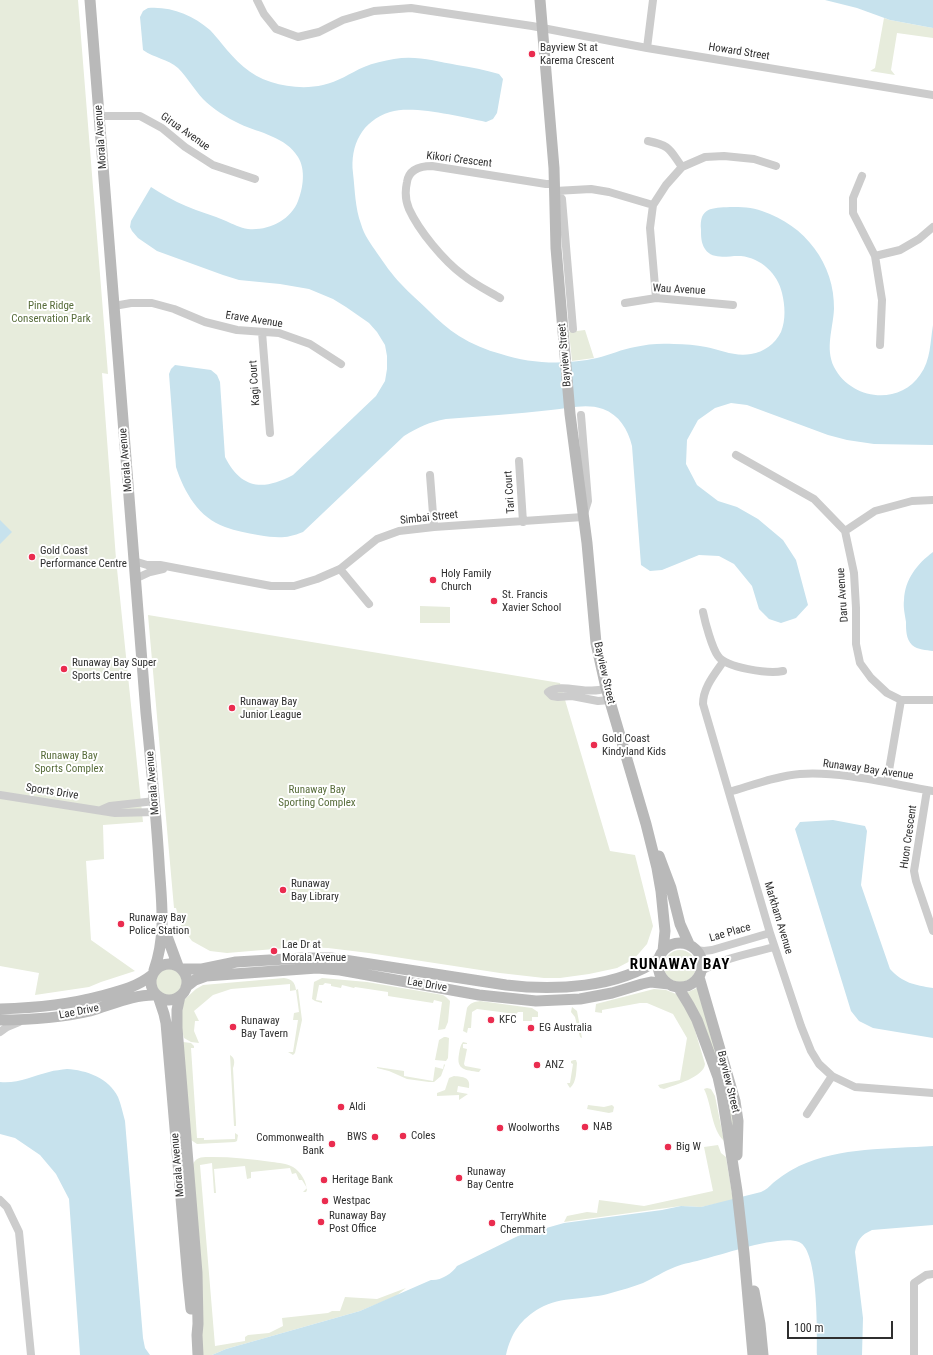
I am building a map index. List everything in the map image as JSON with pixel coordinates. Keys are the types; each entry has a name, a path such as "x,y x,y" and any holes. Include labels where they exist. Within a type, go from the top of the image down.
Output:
{"main road":[{"name":"Morala Avenue","path":"90,0 135,579 155,806 162,939 160,952 153,972"},
{"name":"Bayview Street","path":"540,0 554,187 556,248 570,414 588,549 596,643 606,688 646,824 661,891 665,936 661,955"},
{"name":"Bayview Street","path":"646,824 667,875 680,924 692,947"},
{"name":"Morala Avenue","path":"162,921 167,940 180,967"},
{"path":"678,943 692,947 702,960 700,974 690,985 673,985 663,979 660,973 658,966 661,955 667,947 678,943"},
{"name":"Lae Drive","path":"180,967 202,969 236,962 331,958 452,978 516,986 551,988 589,984 630,974 648,966 661,955"},
{"path":"163,964 173,964 180,967 187,978 183,992 171,1000 157,996 151,986 153,972 163,964"},
{"name":"Lae Drive","path":"183,992 195,980 206,976 318,968 340,970 479,995 546,1001 580,999 612,993 651,982 673,985"},
{"name":"Lae Drive","path":"0,1008 40,1007 88,999 139,984 153,972"},
{"name":"Bayview Street","path":"700,974 735,1101 738,1121 737,1191"},
{"path":"580,999 583,991 589,984"},
{"name":"Bayview Street","path":"673,985 693,1011 718,1076 737,1191 744,1253 753,1286 756,1325 754,1355"},
{"name":"Morala Avenue","path":"183,992 177,1005 177,1028 197,1273 198,1353"},
{"name":"Lae Drive","path":"0,1020 28,1020 77,1013 142,996 157,996"},
{"name":"Morala Avenue","path":"157,996 166,1023 188,1280 193,1324 197,1335"},
{"name":"Bayview Street","path":"756,1325 763,1355"}],"street":[{"name":"Howard Street","path":"257,0 264,14 276,28 298,36 319,32 343,20 374,11 411,8 542,28 647,48 933,95"},
{"path":"647,48 653,0"},
{"name":"Girua Avenue","path":"100,116 140,116 162,128 185,147 213,165 255,179"},
{"path":"648,141 662,144 669,148 682,167"},
{"path":"656,298 650,228 653,205 666,184 682,167 705,157 724,156 754,159 776,166"},
{"name":"Kikori Crescent","path":"500,298 463,276 438,251 419,227 409,208 405,192 408,177 415,169 422,166 432,166 546,184 554,187 591,189 610,192 653,205"},
{"path":"862,176 852,198 853,213 875,256 882,300 880,345"},
{"name":"Bayview Street","path":"554,187 562,199 573,329"},
{"path":"875,256 900,250 919,239 933,227"},
{"name":"Wau Avenue","path":"625,303 656,298 732,304"},
{"name":"Erave Avenue","path":"114,306 136,303 152,303 174,309 205,322 237,330 279,333 310,344 340,364"},
{"name":"Kagi Court","path":"262,332 270,433"},
{"name":"Bayview Street","path":"581,415 588,501 583,517"},
{"path":"736,455 814,499 845,531 875,511 912,501 933,500"},
{"name":"Tari Court","path":"519,462 523,522"},
{"path":"430,475 434,527"},
{"name":"Simbai Street","path":"134,561 144,565 160,565 271,586 294,586 317,579 340,569 377,539 398,531 434,527 583,517"},
{"name":"Daru Avenue","path":"845,531 854,573 856,644 860,663 871,678 887,693 901,700"},
{"name":"Simbai Street","path":"135,579 150,572 173,568"},
{"path":"340,569 369,604"},
{"path":"703,612 717,656 723,662 765,672 783,671"},
{"name":"Markham Avenue","path":"723,662 705,689 703,704 774,947 805,1039 819,1064 832,1076 855,1087 933,1093"},
{"path":"606,688 591,692 557,688 548,692 552,696 558,697 572,696 598,701 610,700"},
{"path":"886,782 901,700 933,700"},
{"name":"Runaway Bay Avenue","path":"729,792 770,779 800,774 818,773 886,782 930,790"},
{"name":"Huon Crescent","path":"930,790 914,871 933,932"},
{"name":"Sports Drive","path":"0,795 115,813 155,806"},
{"name":"Lae Place","path":"692,947 704,951 712,950 770,933"},
{"path":"700,974 708,967 720,962 774,947"},
{"path":"0,1032 12,1024 28,1020"},
{"path":"808,1114 832,1076"},
{"path":"0,1200 7,1207 19,1232 31,1355"},
{"path":"914,1355 914,1283 926,1275 933,1274"}],"green space":[{"name":"Runaway Bay Sports Complex","path":"0,0 78,0 108,374 102,373 116,559 143,822 103,825 104,859 86,861 91,940 135,971 89,987 35,995 39,973 0,966"},
{"path":"884,18 933,28 933,38 897,33 891,70 895,75 870,71 875,68"},
{"path":"585,330 594,358 572,361 569,332"},
{"path":"420,606 450,607 450,623 420,623"},
{"name":"Runaway Bay Sporting Complex","path":"148,615 560,683 610,851 635,855 653,926 647,944 634,959 617,968 560,978 544,978 328,948 298,947 227,953 210,951 192,941 181,926 176,908 174,908"},
{"path":"680,950 689,953 693,957 696,966 693,975 689,979 680,982 671,979 667,975 664,966 667,957 671,953"},
{"path":"169,969 178,973 182,982 178,991 169,995 160,991 156,982 160,973"},
{"path":"284,978 293,981 296,990 290,991 290,984 231,989 213,995 194,1011 199,1021 195,1021 194,1031 199,1043 191,1042 184,1038 180,1023 184,1000 196,989 203,985"},
{"path":"322,978 367,982 443,995 450,1001 448,1022 445,1029 438,1030 442,1002 434,1000 433,1003 388,996 388,992 342,985 341,988 325,983 323,985 319,985 316,1000 322,1001 322,1003 315,1001 312,999 314,982"},
{"path":"697,988 733,1106 735,1179 728,1109 686,993"},
{"path":"298,989 302,1020 295,1053 293,1055 288,1052 293,1052 298,1020 293,1020 294,1013 299,1012 296,990"},
{"path":"654,989 666,990 676,994 689,1010 705,1064 700,1073 694,1077 664,1089 660,1088 658,1085 680,1080 687,1038 673,1014 647,1003 602,1010 602,1013 595,1012 596,1004"},
{"path":"480,1001 532,1008 538,1012 538,1017 532,1017 532,1021 523,1021 523,1012 518,1012 516,1014 477,1009 472,1012 471,1028 468,1028 467,1033 463,1031 467,1008 472,1003"},
{"path":"572,1007 577,1011 582,1038 580,1037 575,1017 571,1012"},
{"path":"444,1037 449,1038 448,1058 446,1061 435,1060 439,1040"},
{"path":"183,1042 191,1043 194,1046 194,1048 191,1048 197,1138 204,1138 204,1140 235,1139 235,1133 238,1135 237,1141 197,1144 191,1140"},
{"path":"463,1042 467,1043 463,1044 463,1048 467,1049 464,1064 465,1066 481,1069 479,1072 466,1070 460,1066 458,1059"},
{"path":"230,1055 234,1061 233,1068 236,1126 234,1126"},
{"path":"576,1060 577,1063 576,1076 574,1083 570,1088 567,1083 570,1083 573,1064 571,1061"},
{"path":"444,1064 445,1065 441,1076 434,1082 407,1079 389,1071 377,1068 404,1071 404,1076 433,1081 435,1067 443,1069"},
{"path":"454,1076 463,1077 468,1080 469,1088 458,1086 457,1092 468,1094 459,1100 459,1095 437,1096 437,1093 445,1090 449,1078"},
{"path":"704,1089 711,1089 715,1096 724,1141 714,1123"},
{"path":"588,1105 604,1107 612,1105 614,1107 613,1112 609,1113 587,1109"},
{"path":"718,1145 721,1153 726,1157 733,1200 701,1207 681,1206 564,1222 567,1216 587,1212 597,1213 599,1200 644,1206 713,1191 704,1147"},
{"path":"203,1157 227,1157 288,1165 296,1169 301,1174 307,1187 302,1180 299,1180 296,1173 292,1174 290,1168 251,1172 251,1178 247,1179 245,1166 214,1169 216,1193 214,1193 212,1163 200,1165 215,1346 245,1341 245,1337 248,1335 269,1333 283,1326 282,1318 340,1311 345,1297 377,1299 406,1288 396,1296 360,1311 226,1349 212,1355 202,1355 193,1165 196,1160"}],"water":[{"path":"825,0 933,0 933,28 890,20 857,8"},
{"path":"148,8 165,8 189,16 210,30 232,56 250,72 263,79 283,85 303,87 323,85 334,82 371,64 402,58 433,60 499,74 503,79 497,113 493,119 486,122 437,112 400,110 390,112 372,121 365,128 356,144 354,153 353,173 356,205 362,228 368,239 394,277 443,324 464,339 485,349 536,362 573,362 602,357 644,345 659,344 698,346 739,355 751,354 769,347 776,340 783,327 784,302 777,279 768,268 748,257 722,257 708,253 703,244 701,235 702,217 708,210 730,207 754,209 777,217 792,226 804,236 823,262 833,292 834,309 830,338 831,360 842,378 852,387 863,392 876,395 888,395 911,385 924,369 930,351 933,325 933,445 874,444 847,440 828,435 747,405 731,403 715,408 698,420 687,440 686,464 697,485 718,501 737,507 758,519 783,540 796,560 808,605 796,618 781,623 769,619 759,609 752,586 734,564 719,556 699,555 662,570 650,571 641,565 632,446 622,423 614,415 596,407 577,407 525,413 446,419 424,425 404,436 303,532 291,536 276,537 246,533 233,530 216,523 200,511 188,495 176,467 169,374 175,365 211,370 217,375 220,382 225,457 231,468 238,476 254,484 263,485 282,480 293,475 376,396 385,381 387,356 385,345 369,323 333,299 309,289 280,284 239,280 223,275 157,251 138,238 132,231 130,227 131,221 151,187 173,200 191,208 242,228 256,229 278,223 290,214 298,201 303,179 301,162 293,150 287,145 272,136 240,124 220,113 203,99 178,68 143,50 140,17 143,11"},
{"path":"0,520 12,532 0,544"},
{"path":"933,552 933,651 922,650 910,643 907,634 904,605 905,592 909,579 917,567"},
{"path":"833,820 865,826 867,831 861,885 890,969 909,983 933,988 933,1038 873,1028 859,1021 851,1011 795,829 800,822"},
{"path":"67,1069 89,1073 103,1080 114,1090 121,1106 125,1121 143,1338 145,1348 150,1355 80,1355 69,1199 56,1174 40,1155 15,1138 0,1134 0,1082 19,1081 51,1071"},
{"path":"933,1146 933,1225 872,1230 862,1236 857,1244 855,1252 863,1318 862,1355 817,1355 816,1294 810,1260 806,1248 799,1242 791,1240 752,1246 682,1264 643,1283 611,1293 548,1304 533,1312 522,1322 514,1333 506,1355 212,1355 226,1349 360,1311 431,1280 442,1278 452,1272 457,1266 518,1236 564,1223 662,1210 681,1206 701,1207 761,1192 782,1176 799,1166 831,1155 865,1150"}],"place":[{"name":"Bayview St at Karema Crescent","path":"532,54"},
{"name":"Gold Coast Performance Centre","path":"32,557"},
{"name":"Holy Family Church","path":"433,580"},
{"name":"St. Francis Xavier School","path":"494,601"},
{"name":"Runaway Bay Super Sports Centre","path":"64,669"},
{"name":"Runaway Bay Junior League","path":"232,708"},
{"name":"Gold Coast Kindyland Kids","path":"594,745"},
{"name":"Runaway Bay Library","path":"283,890"},
{"name":"Runaway Bay Police Station","path":"121,924"},
{"name":"Lae Dr at Morala Avenue","path":"274,951"},
{"name":"KFC","path":"491,1020"},
{"name":"Runaway Bay Tavern","path":"233,1027"},
{"name":"EG Australia","path":"531,1028"},
{"name":"ANZ","path":"537,1065"},
{"name":"Aldi","path":"341,1107"},
{"name":"NAB","path":"585,1127"},
{"name":"Woolworths","path":"500,1128"},
{"name":"Coles","path":"403,1136"},
{"name":"BWS","path":"375,1137"},
{"name":"Commonwealth Bank","path":"332,1144"},
{"name":"Big W","path":"668,1147"},
{"name":"Runaway Bay Centre","path":"459,1178"},
{"name":"Heritage Bank","path":"324,1180"},
{"name":"Westpac","path":"325,1201"},
{"name":"Runaway Bay Post Office","path":"321,1222"},
{"name":"TerryWhite Chemmart","path":"492,1223"}],"district":[{"name":"RUNAWAY BAY","path":"680,965"}],"park label":[{"name":"Pine Ridge Conservation Park","path":"51,312"}]}
